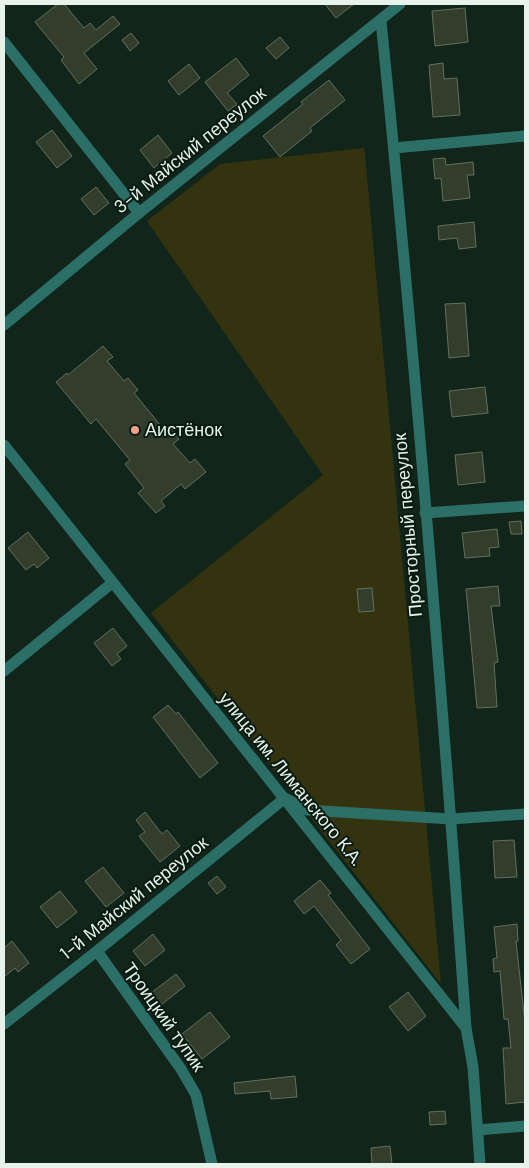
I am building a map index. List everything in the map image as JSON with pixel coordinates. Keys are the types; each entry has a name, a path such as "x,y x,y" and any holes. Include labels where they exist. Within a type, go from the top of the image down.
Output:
{"street":[{"name":"3-й Майский переулок","path":"4,325 139,212 381,21 394,6"},
{"name":"Просторный переулок","path":"381,21 394,148 451,819 466,1028"},
{"path":"4,42 139,212"},
{"path":"394,148 525,136"},
{"name":"улица им. Лиманского К.А.","path":"4,446 466,1028 473,1067 480,1164"},
{"path":"425,513 525,506"},
{"path":"4,671 112,583"},
{"path":"285,798 306,810 451,819 525,814"},
{"name":"1-й Майский переулок","path":"4,1024 285,798"},
{"name":"Троицкий тупик","path":"97,951 181,1069 196,1095 212,1164"},
{"path":"478,1130 525,1126"}],"shaded area":[{"path":"364,148 441,984 151,613 323,475 147,221 220,164"}],"building":[{"path":"58,4 64,4 84,28 90,23 96,30 113,16 120,24 84,53 97,69 79,84 61,60 64,57 35,22"},
{"path":"325,4 354,4 336,18"},
{"path":"465,8 468,42 435,46 432,11"},
{"path":"131,33 139,43 130,51 122,40"},
{"path":"280,37 289,48 276,59 266,48"},
{"path":"236,58 249,75 227,93 237,104 228,111 205,82"},
{"path":"443,63 444,79 457,78 460,115 433,117 429,65"},
{"path":"189,64 200,78 179,95 168,81"},
{"path":"329,80 345,100 310,128 312,131 280,157 263,136"},
{"path":"52,130 72,156 57,168 36,142"},
{"path":"158,135 172,153 154,168 140,150"},
{"path":"445,158 446,165 473,162 474,175 467,175 470,198 443,201 441,178 435,179 433,159"},
{"path":"96,187 109,203 94,215 81,199"},
{"path":"474,222 476,247 459,249 457,238 439,240 438,226"},
{"path":"465,303 469,356 449,358 445,304"},
{"name":"Аистёнок","path":"103,346 113,357 107,361 124,381 128,378 138,390 134,393 166,432 170,428 179,439 173,444 190,463 195,459 206,472 185,489 181,484 161,501 165,506 156,513 138,493 144,488 125,464 130,460 96,419 91,424 56,382 67,373 68,375"},
{"path":"485,387 488,413 452,417 449,391"},
{"path":"482,452 485,482 458,485 455,455"},
{"path":"521,521 522,534 511,534 509,522"},
{"path":"497,529 499,547 489,548 490,556 465,558 462,533"},
{"path":"28,532 49,558 37,568 34,564 26,570 8,548"},
{"path":"498,586 500,606 491,606 498,662 494,663 497,707 477,708 466,589"},
{"path":"372,588 374,611 359,612 357,589"},
{"path":"113,628 127,646 117,654 121,659 112,666 94,643"},
{"path":"168,705 176,714 178,712 218,763 200,778 153,717"},
{"path":"145,812 162,834 167,830 180,846 160,862 139,836 145,832 136,820"},
{"path":"514,840 517,877 495,878 493,841"},
{"path":"103,867 124,893 106,907 85,881"},
{"path":"217,876 226,887 217,894 208,883"},
{"path":"320,880 331,893 328,895 370,949 351,964 336,945 341,940 314,906 304,914 294,901"},
{"path":"60,891 77,912 57,928 40,907"},
{"path":"517,924 518,941 516,941 525,1023 525,1102 506,1104 503,1048 511,1048 508,1019 504,1019 500,971 494,972 493,959 497,958 494,927"},
{"path":"153,934 165,950 145,966 133,951"},
{"path":"12,941 29,963 18,972 15,968 4,977 4,948"},
{"path":"176,974 185,986 161,1005 151,993"},
{"path":"408,992 426,1016 408,1031 389,1007"},
{"path":"210,1012 230,1037 202,1059 182,1034"},
{"path":"295,1076 297,1097 271,1099 270,1091 235,1094 234,1083"},
{"path":"445,1111 446,1124 430,1125 429,1112"},
{"path":"390,1146 392,1164 372,1164 371,1148"}],"place":[{"name":"Аистёнок","path":"135,430"}]}
